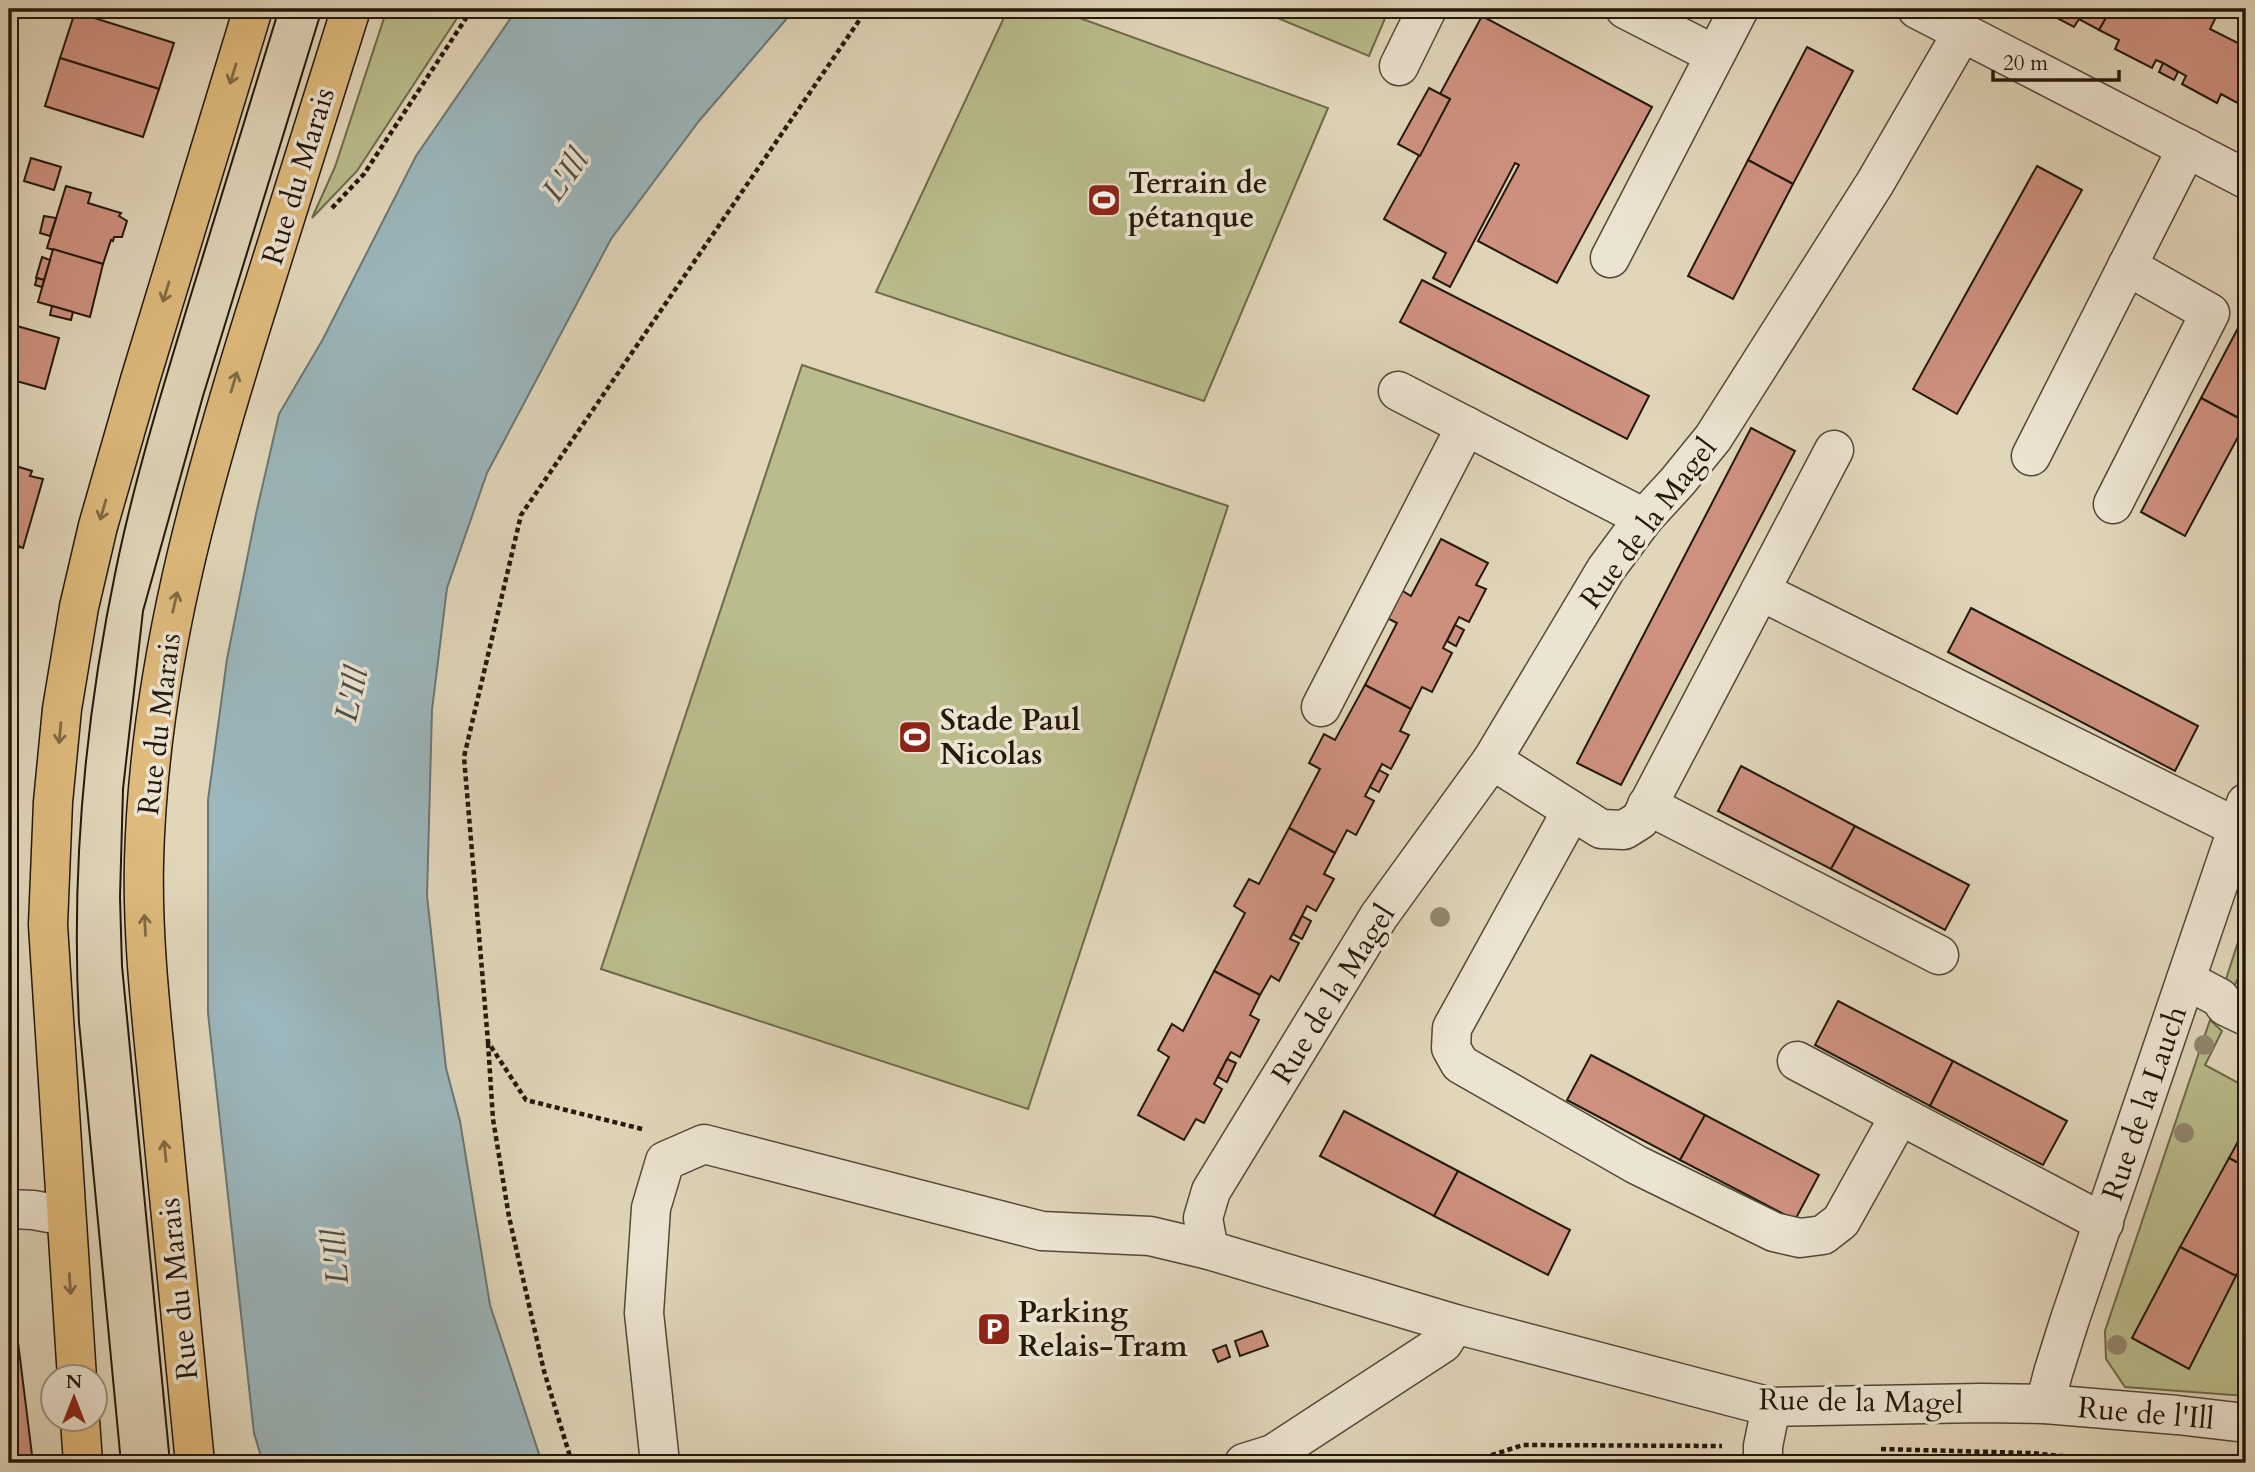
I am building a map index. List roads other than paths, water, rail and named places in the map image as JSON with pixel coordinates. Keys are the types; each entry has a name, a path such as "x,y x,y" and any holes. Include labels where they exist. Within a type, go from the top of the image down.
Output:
{"main road":[{"path":"76,1364 48,914 53,802 62,709 79,607 102,513 253,9"},
{"name":"Rue du Marais","path":"195,1463 151,1014 145,921 144,862 152,744 172,615 212,456 351,9"},
{"path":"81,1434 83,1463"}],"street":[{"path":"1399,65 1427,9"},
{"path":"1625,9 1715,55"},
{"path":"1610,258 1739,9"},
{"path":"1917,9 2246,179"},
{"name":"Rue de la Magel","path":"1962,33 1875,183 1713,438 1644,518 1606,569 1492,760 1379,916 1222,1172 1211,1191 1203,1218 1209,1250 1455,1324 1771,1407 2045,1404"},
{"path":"2031,456 2187,148"},
{"path":"2113,504 2210,313 2127,266"},
{"path":"1398,391 1644,518"},
{"path":"1321,707 1466,426"},
{"path":"1492,760 1601,829 1624,830 1640,820 1834,450"},
{"path":"1760,591 2242,815"},
{"path":"1647,805 1939,955"},
{"path":"1571,811 1452,1028 1451,1048 1460,1063 1637,1165 1774,1232 1800,1238 1823,1235 1841,1220 1900,1115"},
{"name":"Rue de la Lauch","path":"2045,1404 2053,1373 2242,815"},
{"path":"2186,981 2220,998 2225,1006 2246,1016"},
{"path":"1797,1061 2104,1223"},
{"path":"660,1463 644,1313 651,1208 665,1161 704,1144 1042,1231 1150,1236 1209,1250"},
{"path":"9,1209 66,1216"},
{"path":"1244,1463 1273,1454 1443,1343 1455,1324"},
{"name":"Rue de l'Ill","path":"2045,1404 2246,1423"},
{"path":"1763,1463 1763,1446 1771,1407"}],"water":[{"name":"L'Ill","path":"517,9 795,9 699,121 611,239 487,473 447,588 432,710 427,896 446,1068 460,1121 490,1305 542,1463 263,1463 254,1433 208,1013 208,800 227,659 279,414 323,339 416,156"}],"tram line":[{"path":"121,1463 79,1022 77,908 89,737 105,625 141,466 279,9"},
{"path":"170,1463 122,966 120,897 123,789 143,611 203,396 322,9"}],"place":[{"name":"Terrain de pétanque","path":"1104,200"},
{"name":"Stade Paul Nicolas","path":"915,737"},
{"name":"Parking Relais-Tram","path":"994,1329"}]}
